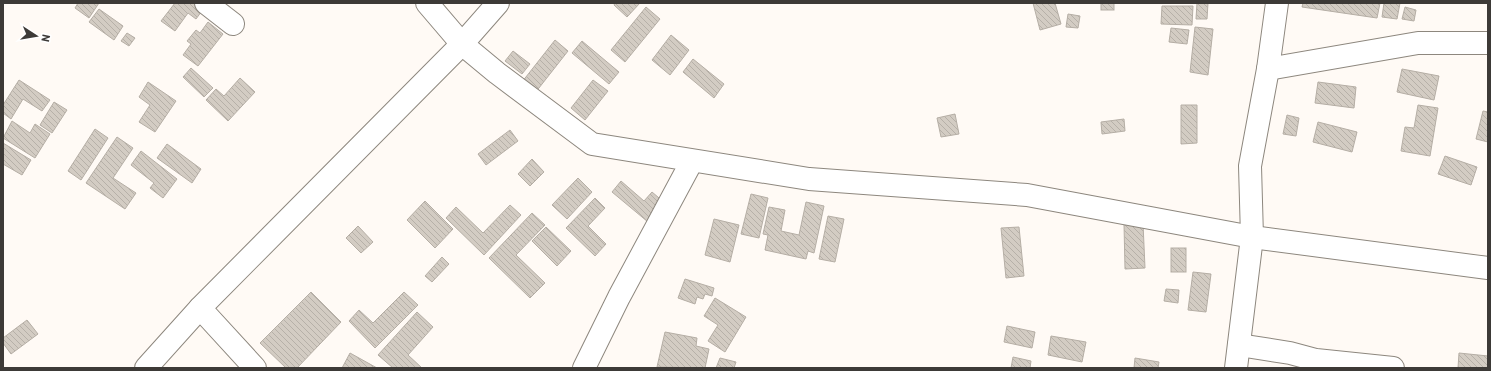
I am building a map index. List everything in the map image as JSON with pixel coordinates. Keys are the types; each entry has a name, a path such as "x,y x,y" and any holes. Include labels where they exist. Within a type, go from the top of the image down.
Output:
{"street":[{"path":"206,3 233,24"},
{"path":"427,3 462,44 497,73 592,144 809,179 1028,195 1252,237 1488,268"},
{"path":"146,368 200,308 462,44 498,3"},
{"path":"1236,368 1252,237 1250,166 1268,69 1278,3"},
{"path":"1268,69 1418,43 1488,43"},
{"path":"584,368 619,297 692,161"},
{"path":"200,308 255,368"},
{"path":"1239,345 1290,353 1316,360 1393,368"}],"building":[{"path":"78,3 99,3 89,18 75,8"},
{"path":"175,3 198,3 204,8 196,19 188,13 175,31 161,21"},
{"path":"615,3 640,3 627,17 614,5"},
{"path":"1033,3 1055,3 1061,24 1040,30"},
{"path":"1101,3 1114,3 1114,10 1101,10"},
{"path":"1197,3 1208,3 1207,19 1196,19"},
{"path":"1303,3 1380,3 1377,18 1302,7"},
{"path":"1384,3 1400,3 1397,19 1382,17"},
{"path":"1162,6 1193,6 1192,25 1161,24"},
{"path":"646,7 660,19 625,62 611,50"},
{"path":"1405,7 1416,10 1414,21 1402,19"},
{"path":"99,9 123,26 114,40 89,22"},
{"path":"1068,14 1080,16 1078,28 1066,27"},
{"path":"208,22 223,34 198,66 183,55 191,44 187,41 196,30 200,33"},
{"path":"1195,27 1213,29 1208,75 1190,72"},
{"path":"1171,28 1189,30 1187,44 1169,42"},
{"path":"127,33 135,38 129,46 121,41"},
{"path":"671,35 689,50 670,75 652,60"},
{"path":"555,40 568,51 535,93 522,82"},
{"path":"582,41 619,72 609,84 572,53"},
{"path":"513,51 530,64 522,74 505,61"},
{"path":"693,59 724,84 714,98 683,72"},
{"path":"191,68 213,88 204,97 183,77"},
{"path":"1402,69 1439,76 1434,100 1397,92"},
{"path":"240,78 255,92 228,121 206,100 216,89 224,96"},
{"path":"19,80 50,100 42,111 23,99 11,119 3,113 3,105"},
{"path":"593,80 608,91 585,120 571,108"},
{"path":"148,82 176,101 155,132 139,122 150,105 139,97"},
{"path":"1318,82 1356,87 1354,108 1315,103"},
{"path":"54,102 67,110 52,133 40,125"},
{"path":"1181,105 1197,105 1197,143 1181,144"},
{"path":"1418,105 1438,108 1430,156 1401,151 1405,127 1414,128"},
{"path":"1483,111 1488,112 1488,142 1476,139"},
{"path":"955,114 959,134 941,137 937,118"},
{"path":"1287,115 1299,118 1296,136 1283,134"},
{"path":"1124,119 1125,131 1102,134 1101,122"},
{"path":"12,121 30,133 35,124 50,134 35,158 3,138"},
{"path":"1318,122 1357,132 1352,152 1313,142"},
{"path":"95,129 108,138 81,180 68,171"},
{"path":"510,130 518,141 486,165 478,154"},
{"path":"117,137 133,148 113,178 136,193 125,209 86,183"},
{"path":"3,143 31,160 22,175 3,164"},
{"path":"167,144 201,169 192,183 157,158"},
{"path":"141,151 177,179 163,198 150,188 154,183 131,165"},
{"path":"1445,156 1477,167 1471,185 1438,174"},
{"path":"532,159 544,172 530,186 518,174"},
{"path":"578,178 592,192 567,219 552,205"},
{"path":"621,181 644,201 652,192 665,203 648,222 612,192"},
{"path":"751,194 768,198 759,238 741,234"},
{"path":"595,198 605,208 588,226 606,244 595,256 566,228"},
{"path":"425,201 453,229 435,248 407,220"},
{"path":"806,202 824,206 814,253 808,251 806,259 765,250 768,235 763,234 769,207 785,210 781,231 799,235"},
{"path":"510,205 521,215 484,255 446,218 456,207 483,233"},
{"path":"532,213 545,225 516,255 545,283 530,298 489,258"},
{"path":"828,216 844,219 835,262 819,259"},
{"path":"714,219 739,225 730,262 705,255"},
{"path":"1143,223 1145,268 1125,269 1124,224"},
{"path":"358,226 373,242 361,253 346,238"},
{"path":"546,227 571,251 557,266 532,241"},
{"path":"1019,227 1024,276 1006,278 1001,228"},
{"path":"1171,248 1186,248 1186,272 1171,272"},
{"path":"442,257 449,264 432,282 425,276"},
{"path":"1193,272 1211,274 1206,312 1188,310"},
{"path":"685,279 714,288 712,296 705,294 703,299 697,297 695,304 678,298"},
{"path":"1166,289 1179,290 1178,303 1164,301"},
{"path":"311,292 341,322 297,368 286,368 260,343"},
{"path":"404,292 418,305 375,348 349,321 359,310 373,323"},
{"path":"715,298 746,317 725,352 708,341 718,325 704,316"},
{"path":"417,312 433,327 408,355 422,368 393,368 378,355"},
{"path":"27,320 38,334 11,354 3,343 3,338"},
{"path":"1007,326 1035,332 1032,348 1004,342"},
{"path":"665,332 697,338 696,346 709,349 705,368 657,367"},
{"path":"1051,336 1086,342 1082,362 1048,355"},
{"path":"350,353 377,368 342,368"},
{"path":"1459,353 1488,356 1488,368 1458,368"},
{"path":"1013,357 1031,361 1030,368 1011,368"},
{"path":"720,358 736,362 734,368 716,368"},
{"path":"1135,358 1159,362 1158,368 1134,368"}]}
